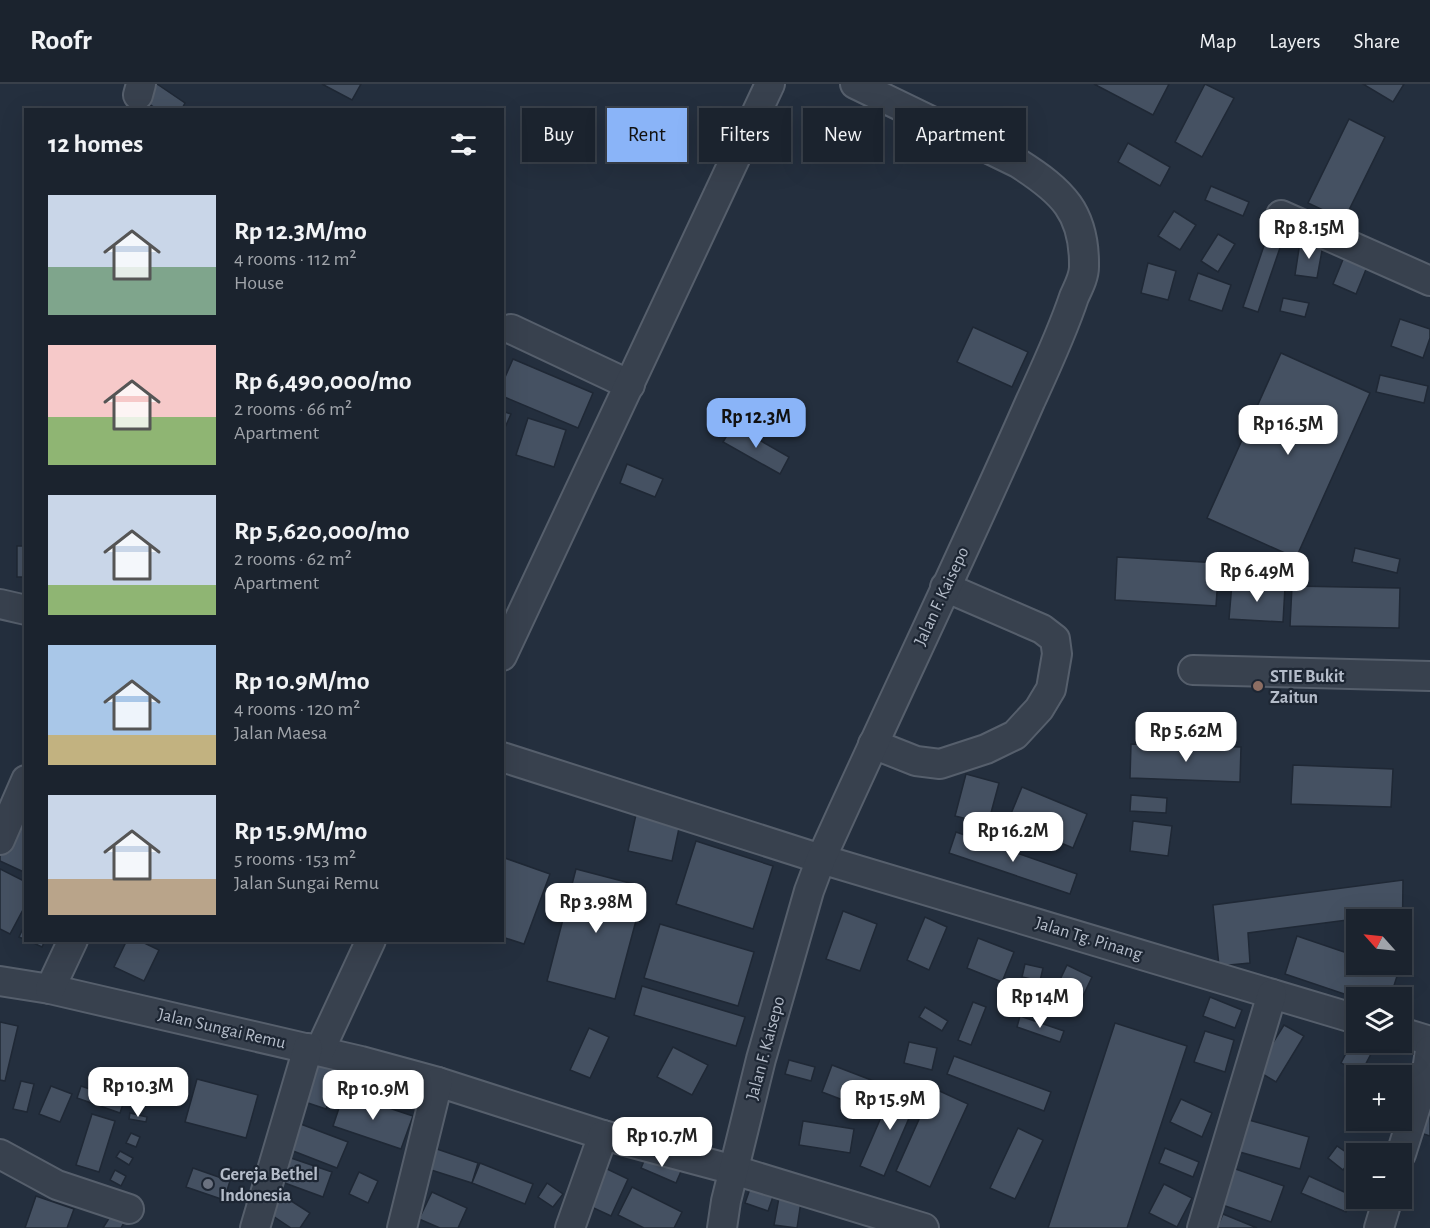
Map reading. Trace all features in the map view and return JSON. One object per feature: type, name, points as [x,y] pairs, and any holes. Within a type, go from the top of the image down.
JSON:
[{"type":"street","points":[[504,652],[770,84]]},
{"type":"street","name":"Jalan F. Kaisepo","points":[[722,1228],[761,1059],[809,891],[821,859],[1000,471],[1065,322],[1084,271],[1080,233],[1072,210],[1062,196],[1043,179],[1018,163],[855,84]]},
{"type":"street","points":[[1281,215],[1430,281]]},
{"type":"street","points":[[511,329],[630,385]]},
{"type":"street","points":[[873,744],[916,760],[940,764],[986,749],[1015,735],[1039,709],[1051,689],[1057,654],[1055,639],[1042,629],[945,587]]},
{"type":"street","points":[[0,604],[24,610]]},
{"type":"street","points":[[1193,670],[1430,676]]},
{"type":"street","name":"Jalan Tg. Pinang","points":[[504,758],[821,859],[1346,1016]]},
{"type":"street","points":[[0,840],[24,785]]},
{"type":"street","points":[[50,990],[72,942]]},
{"type":"street","points":[[255,1228],[314,1049],[370,942]]},
{"type":"street","name":"Jalan Sungai Remu","points":[[0,981],[314,1049],[438,1082],[603,1135],[734,1170],[924,1228]]},
{"type":"street","points":[[1202,1228],[1272,994]]},
{"type":"street","points":[[1412,1035],[1430,1041]]},
{"type":"street","points":[[1404,1143],[1427,1071],[1430,1050]]},
{"type":"street","points":[[402,1228],[438,1082]]},
{"type":"street","points":[[570,1228],[603,1135]]},
{"type":"street","points":[[0,1154],[57,1185],[129,1209]]},
{"type":"street","points":[[1379,1228],[1385,1209]]},
{"type":"building","points":[[157,84],[185,103],[182,108],[155,108],[145,101]]},
{"type":"building","points":[[322,84],[361,84],[352,100]]},
{"type":"building","points":[[1094,84],[1169,84],[1153,115]]},
{"type":"building","points":[[1205,84],[1234,98],[1202,157],[1175,142]]},
{"type":"building","points":[[1363,84],[1404,84],[1393,102]]},
{"type":"building","points":[[1349,119],[1385,137],[1344,220],[1308,203]]},
{"type":"building","points":[[1128,143],[1170,167],[1160,186],[1118,162]]},
{"type":"building","points":[[1211,186],[1249,202],[1243,216],[1205,200]]},
{"type":"building","points":[[1174,211],[1196,225],[1180,250],[1158,236]]},
{"type":"building","points":[[1218,234],[1235,244],[1218,272],[1201,261]]},
{"type":"building","points":[[1268,234],[1283,239],[1258,312],[1243,307]]},
{"type":"building","points":[[1300,242],[1323,245],[1317,278],[1295,275]]},
{"type":"building","points":[[1346,252],[1369,262],[1356,294],[1333,284]]},
{"type":"building","points":[[1148,263],[1176,271],[1168,300],[1141,293]]},
{"type":"building","points":[[1198,273],[1231,285],[1222,311],[1189,300]]},
{"type":"building","points":[[1283,298],[1309,303],[1305,317],[1280,311]]},
{"type":"building","points":[[1400,319],[1430,329],[1430,338],[1423,358],[1391,346]]},
{"type":"building","points":[[973,327],[1028,352],[1012,387],[957,362]]},
{"type":"building","points":[[1281,353],[1370,393],[1296,558],[1207,518]]},
{"type":"building","points":[[513,359],[593,393],[578,428],[504,397],[504,379]]},
{"type":"building","points":[[1380,375],[1428,386],[1424,403],[1376,392]]},
{"type":"building","points":[[504,412],[511,414],[504,430]]},
{"type":"building","points":[[528,418],[566,430],[554,467],[516,455]]},
{"type":"building","points":[[733,425],[789,457],[780,474],[723,442]]},
{"type":"building","points":[[627,464],[663,479],[655,497],[620,483]]},
{"type":"building","points":[[17,546],[24,546],[24,577],[17,577]]},
{"type":"building","points":[[1355,548],[1400,559],[1397,573],[1352,562]]},
{"type":"building","points":[[1117,557],[1219,563],[1216,606],[1115,600]]},
{"type":"building","points":[[1232,583],[1285,587],[1283,622],[1229,619]]},
{"type":"building","points":[[1292,586],[1400,588],[1399,628],[1290,626]]},
{"type":"building","points":[[1131,744],[1241,747],[1240,782],[1130,778]]},
{"type":"building","points":[[1293,765],[1393,769],[1391,807],[1291,804]]},
{"type":"building","points":[[966,774],[999,783],[988,824],[955,816]]},
{"type":"building","points":[[1022,787],[1087,814],[1073,848],[1008,821]]},
{"type":"building","points":[[1131,795],[1167,798],[1166,813],[1130,811]]},
{"type":"building","points":[[24,809],[24,872],[0,861],[0,851]]},
{"type":"building","points":[[637,810],[681,819],[672,861],[628,851]]},
{"type":"building","points":[[1133,821],[1172,826],[1168,856],[1130,851]]},
{"type":"building","points":[[956,832],[1077,874],[1070,894],[949,853]]},
{"type":"building","points":[[696,841],[773,866],[753,929],[676,904]]},
{"type":"building","points":[[504,858],[550,874],[524,944],[504,938]]},
{"type":"building","points":[[0,869],[24,881],[24,908],[10,934],[0,929]]},
{"type":"building","points":[[576,869],[645,887],[615,999],[547,981]]},
{"type":"building","points":[[1403,880],[1403,909],[1346,909],[1346,920],[1248,933],[1250,963],[1219,966],[1213,905]]},
{"type":"building","points":[[843,911],[877,924],[860,971],[826,959]]},
{"type":"building","points":[[925,917],[947,927],[929,970],[907,960]]},
{"type":"building","points":[[660,924],[754,952],[738,1006],[644,978]]},
{"type":"building","points":[[24,926],[24,939],[19,937]]},
{"type":"building","points":[[1297,936],[1346,953],[1346,975],[1397,975],[1394,987],[1346,987],[1346,995],[1285,974]]},
{"type":"building","points":[[978,938],[1014,952],[1002,982],[967,968]]},
{"type":"building","points":[[31,942],[44,942],[42,947]]},
{"type":"building","points":[[126,942],[142,942],[159,950],[144,981],[114,967]]},
{"type":"building","points":[[1025,964],[1043,968],[1040,981],[1022,977]]},
{"type":"building","points":[[1067,965],[1092,977],[1074,1015],[1049,1003]]},
{"type":"building","points":[[642,986],[745,1017],[736,1046],[634,1015]]},
{"type":"building","points":[[1210,997],[1242,1010],[1235,1028],[1203,1016]]},
{"type":"building","points":[[973,1002],[986,1007],[971,1045],[958,1040]]},
{"type":"building","points":[[925,1007],[948,1021],[942,1031],[919,1017]]},
{"type":"building","points":[[1020,1016],[1064,1031],[1060,1042],[1017,1027]]},
{"type":"building","points":[[0,1022],[18,1026],[5,1081],[0,1080]]},
{"type":"building","points":[[1115,1023],[1187,1046],[1127,1228],[1048,1228]]},
{"type":"building","points":[[1284,1025],[1304,1036],[1276,1082],[1256,1070]]},
{"type":"building","points":[[589,1028],[609,1037],[590,1078],[570,1070]]},
{"type":"building","points":[[1205,1031],[1234,1040],[1225,1072],[1194,1062]]},
{"type":"building","points":[[909,1042],[937,1048],[932,1070],[904,1063]]},
{"type":"building","points":[[673,1047],[708,1065],[692,1095],[657,1077]]},
{"type":"building","points":[[1346,1053],[1371,1053],[1365,1065],[1346,1066],[1341,1063]]},
{"type":"building","points":[[954,1056],[1051,1092],[1044,1111],[947,1074]]},
{"type":"building","points":[[314,1060],[341,1070],[326,1109],[299,1100]]},
{"type":"building","points":[[789,1060],[815,1067],[811,1081],[785,1074]]},
{"type":"building","points":[[832,1065],[879,1083],[869,1110],[822,1092]]},
{"type":"building","points":[[197,1079],[258,1095],[246,1138],[185,1122]]},
{"type":"building","points":[[21,1081],[34,1084],[27,1112],[13,1109]]},
{"type":"building","points":[[895,1085],[919,1095],[884,1176],[860,1166]]},
{"type":"building","points":[[51,1086],[72,1094],[60,1122],[39,1114]]},
{"type":"building","points":[[81,1086],[124,1101],[120,1113],[77,1098]]},
{"type":"building","points":[[933,1088],[968,1104],[930,1187],[896,1171]]},
{"type":"building","points":[[344,1093],[413,1116],[401,1149],[333,1126]]},
{"type":"building","points":[[1181,1099],[1212,1113],[1202,1137],[1170,1122]]},
{"type":"building","points":[[1430,1108],[1430,1136],[1415,1131]]},
{"type":"building","points":[[130,1113],[147,1117],[146,1122],[129,1119]]},
{"type":"building","points":[[92,1114],[115,1121],[99,1172],[76,1165]]},
{"type":"building","points":[[1238,1117],[1309,1137],[1300,1169],[1229,1149]]},
{"type":"building","points":[[803,1121],[854,1129],[850,1153],[799,1145]]},
{"type":"building","points":[[298,1123],[348,1142],[337,1168],[288,1149]]},
{"type":"building","points":[[1018,1128],[1043,1140],[1015,1199],[990,1188]]},
{"type":"building","points":[[131,1133],[140,1137],[136,1147],[126,1143]]},
{"type":"building","points":[[1337,1146],[1346,1152],[1346,1166],[1343,1170],[1328,1158]]},
{"type":"building","points":[[434,1148],[478,1163],[472,1183],[428,1169]]},
{"type":"building","points":[[1165,1148],[1199,1162],[1193,1177],[1159,1163]]},
{"type":"building","points":[[120,1151],[133,1158],[129,1165],[116,1157]]},
{"type":"building","points":[[647,1154],[682,1169],[676,1183],[641,1168]]},
{"type":"building","points":[[291,1158],[332,1172],[323,1197],[282,1182]]},
{"type":"building","points":[[480,1163],[533,1184],[525,1204],[472,1183]]},
{"type":"building","points":[[1227,1166],[1284,1186],[1271,1222],[1214,1202]]},
{"type":"building","points":[[603,1167],[628,1179],[611,1216],[585,1204]]},
{"type":"building","name":"Gereja Bethel Indonesia","points":[[193,1168],[230,1181],[224,1200],[186,1187]]},
{"type":"building","points":[[115,1170],[126,1176],[121,1186],[110,1180]]},
{"type":"building","points":[[359,1172],[378,1181],[368,1203],[349,1194]]},
{"type":"building","points":[[1309,1176],[1346,1193],[1347,1209],[1346,1212],[1301,1193]]},
{"type":"building","points":[[547,1183],[563,1194],[553,1207],[538,1197]]},
{"type":"building","points":[[752,1183],[775,1191],[768,1211],[745,1203]]},
{"type":"building","points":[[1164,1184],[1192,1198],[1177,1227],[1149,1213]]},
{"type":"building","points":[[632,1187],[682,1212],[674,1228],[644,1228],[618,1215]]},
{"type":"building","points":[[432,1192],[467,1208],[458,1228],[440,1228],[419,1219]]},
{"type":"building","points":[[780,1192],[802,1195],[797,1228],[774,1225]]},
{"type":"building","points":[[282,1195],[310,1213],[300,1228],[291,1228],[270,1214]]},
{"type":"building","points":[[36,1196],[74,1209],[67,1228],[25,1228]]},
{"type":"building","points":[[1223,1214],[1257,1228],[1217,1228]]},
{"type":"building","points":[[111,1215],[124,1223],[121,1228],[103,1228]]},
{"type":"place","name":"STIE Bukit Zaitun","points":[[1258,686]]},
{"type":"place","name":"Gereja Bethel Indonesia","points":[[208,1184]]}]
